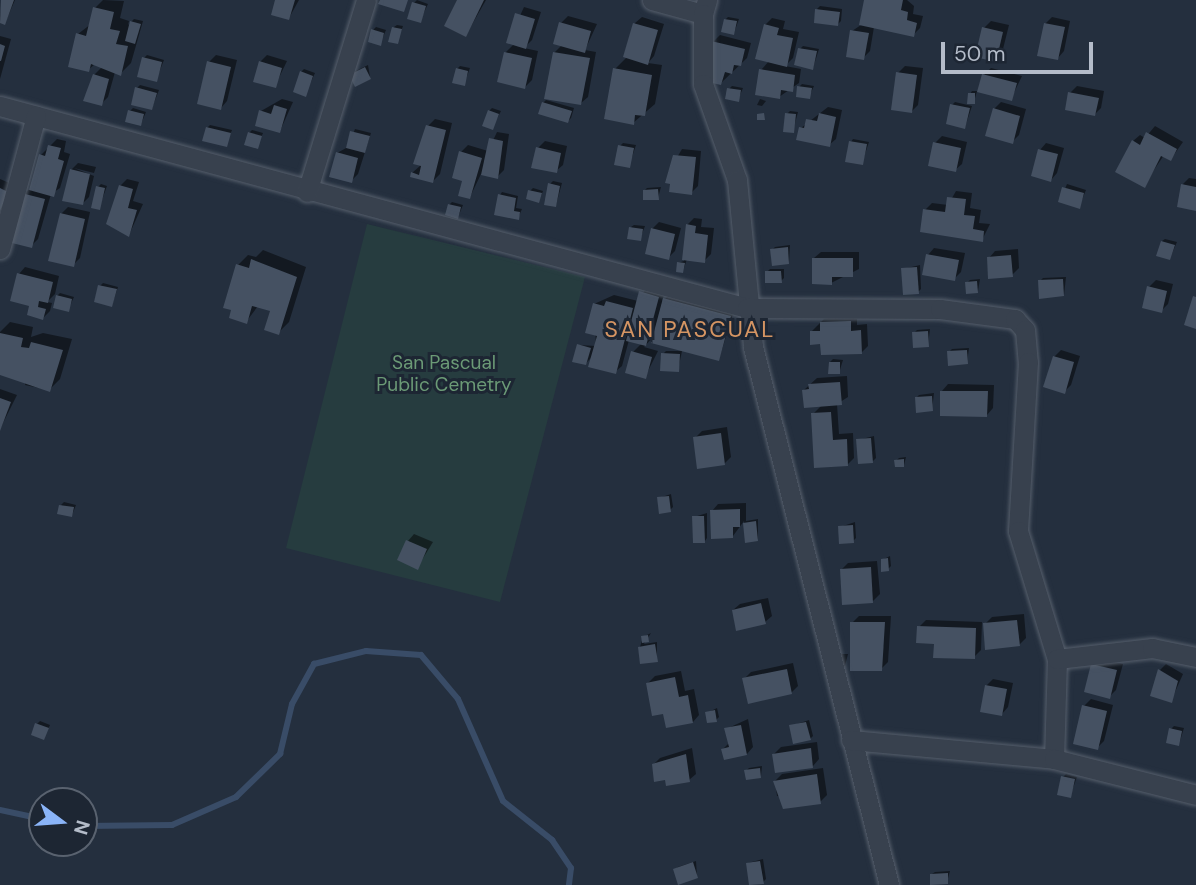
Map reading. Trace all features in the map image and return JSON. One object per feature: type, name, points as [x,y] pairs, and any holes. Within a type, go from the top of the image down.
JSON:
[{"type":"street","points":[[307,192],[366,0]]},
{"type":"street","points":[[652,0],[705,7],[703,84],[737,180],[747,308],[772,427],[889,885]]},
{"type":"street","points":[[0,106],[307,192],[747,308],[940,309],[992,314],[1021,324],[1028,362],[1018,531],[1057,659],[1055,759]]},
{"type":"street","points":[[0,249],[36,116]]},
{"type":"street","points":[[1057,659],[1152,648],[1196,657]]},
{"type":"street","points":[[851,740],[1055,759],[1196,795]]},
{"type":"green space","name":"San Pascual Public Cemetry","points":[[367,224],[585,277],[500,602],[286,548]]},
{"type":"building","points":[[1,0],[14,0],[5,25],[0,23]]},
{"type":"building","points":[[275,0],[295,0],[289,20],[271,15]]},
{"type":"building","points":[[380,0],[408,0],[404,12],[378,4]]},
{"type":"building","points":[[457,0],[484,0],[466,37],[444,26]]},
{"type":"building","points":[[864,0],[903,0],[901,10],[908,12],[907,20],[917,23],[914,37],[859,25]]},
{"type":"building","points":[[412,2],[426,6],[421,23],[407,19]]},
{"type":"building","points":[[93,7],[114,12],[110,29],[120,31],[116,44],[128,46],[121,76],[91,64],[89,72],[68,67],[76,33],[86,36]]},
{"type":"building","points":[[815,9],[840,12],[838,26],[814,23]]},
{"type":"building","points":[[515,13],[535,19],[526,49],[506,43]]},
{"type":"building","points":[[724,19],[737,21],[734,35],[721,32]]},
{"type":"building","points":[[130,21],[141,24],[135,44],[125,41]]},
{"type":"building","points":[[559,22],[591,31],[585,53],[553,44]]},
{"type":"building","points":[[633,23],[658,30],[648,65],[623,57]]},
{"type":"building","points":[[1044,23],[1065,27],[1058,60],[1037,56]]},
{"type":"building","points":[[764,24],[779,28],[777,35],[793,38],[787,67],[755,59]]},
{"type":"building","points":[[392,27],[402,29],[398,44],[388,42]]},
{"type":"building","points":[[982,27],[1003,32],[996,62],[975,57]]},
{"type":"building","points":[[371,29],[384,33],[381,46],[368,42]]},
{"type":"building","points":[[850,30],[869,33],[864,60],[846,57]]},
{"type":"building","points":[[711,41],[745,49],[741,66],[734,65],[732,74],[725,72],[721,85],[708,82]]},
{"type":"building","points":[[0,44],[5,46],[1,61],[0,61]]},
{"type":"building","points":[[798,48],[817,51],[813,70],[794,65]]},
{"type":"building","points":[[504,52],[532,58],[525,89],[497,82]]},
{"type":"building","points":[[553,52],[590,58],[581,105],[544,99]]},
{"type":"building","points":[[142,57],[162,62],[157,82],[137,77]]},
{"type":"building","points":[[207,61],[231,67],[221,110],[197,104]]},
{"type":"building","points":[[259,61],[282,68],[276,88],[253,82]]},
{"type":"building","points":[[365,67],[371,79],[355,87],[349,75]]},
{"type":"building","points":[[456,68],[468,71],[465,86],[452,83]]},
{"type":"building","points":[[613,68],[652,75],[645,116],[635,115],[634,125],[604,119]]},
{"type":"building","points":[[759,69],[795,75],[793,92],[781,90],[780,99],[755,95]]},
{"type":"building","points":[[300,71],[313,76],[306,97],[293,92]]},
{"type":"building","points":[[896,72],[917,75],[912,113],[891,110]]},
{"type":"building","points":[[93,74],[109,79],[102,106],[83,101]]},
{"type":"building","points":[[982,74],[1017,83],[1012,101],[977,92]]},
{"type":"building","points":[[797,86],[812,88],[810,99],[796,97]]},
{"type":"building","points":[[135,87],[157,93],[152,110],[131,105]]},
{"type":"building","points":[[727,88],[741,90],[739,102],[725,99]]},
{"type":"building","points":[[1068,92],[1099,98],[1095,116],[1065,110]]},
{"type":"building","points":[[968,93],[975,93],[975,104],[967,104]]},
{"type":"building","points":[[542,102],[572,111],[568,123],[538,114]]},
{"type":"building","points":[[950,104],[970,108],[965,129],[946,124]]},
{"type":"building","points":[[274,105],[287,109],[280,133],[255,126],[259,110],[271,114]]},
{"type":"building","points":[[993,108],[1020,116],[1013,144],[985,136]]},
{"type":"building","points":[[128,110],[144,114],[141,126],[125,122]]},
{"type":"building","points":[[488,110],[499,114],[493,130],[482,126]]},
{"type":"building","points":[[764,113],[765,120],[757,120],[757,114]]},
{"type":"building","points":[[785,113],[796,114],[794,133],[783,132]]},
{"type":"building","points":[[819,113],[836,117],[830,147],[796,140],[799,127],[804,128],[806,119],[817,121]]},
{"type":"building","points":[[426,125],[446,130],[433,183],[410,177],[411,172],[419,175],[421,166],[413,164]]},
{"type":"building","points":[[206,127],[231,133],[227,147],[202,141]]},
{"type":"building","points":[[350,131],[370,136],[365,153],[346,148]]},
{"type":"building","points":[[248,132],[262,136],[258,149],[244,145]]},
{"type":"building","points":[[1146,132],[1177,149],[1171,161],[1161,156],[1145,188],[1115,172],[1132,140],[1140,145]]},
{"type":"building","points":[[489,138],[503,141],[498,179],[481,175]]},
{"type":"building","points":[[849,141],[867,144],[863,165],[845,162]]},
{"type":"building","points":[[933,142],[961,148],[956,172],[928,166]]},
{"type":"building","points":[[48,145],[61,148],[58,159],[64,161],[54,197],[29,190],[39,154],[45,156]]},
{"type":"building","points":[[618,145],[634,148],[630,168],[614,165]]},
{"type":"building","points":[[536,147],[561,153],[557,173],[531,168]]},
{"type":"building","points":[[1038,149],[1058,154],[1051,182],[1031,176]]},
{"type":"building","points":[[459,151],[482,158],[470,199],[458,196],[462,181],[452,178]]},
{"type":"building","points":[[336,152],[358,158],[352,183],[329,177]]},
{"type":"building","points":[[673,155],[696,157],[692,195],[669,192],[670,184],[665,183]]},
{"type":"building","points":[[70,169],[90,174],[83,205],[62,201]]},
{"type":"building","points":[[548,183],[560,186],[556,207],[544,205]]},
{"type":"building","points":[[1181,184],[1196,187],[1196,211],[1177,207]]},
{"type":"building","points":[[119,185],[133,189],[128,208],[137,210],[129,237],[106,224]]},
{"type":"building","points":[[96,186],[105,188],[100,210],[91,208]]},
{"type":"building","points":[[1062,187],[1084,193],[1080,209],[1058,202]]},
{"type":"building","points":[[0,188],[8,192],[0,211]]},
{"type":"building","points":[[658,189],[659,200],[643,200],[643,190]]},
{"type":"building","points":[[528,190],[542,193],[539,203],[526,199]]},
{"type":"building","points":[[21,193],[45,199],[32,248],[8,242]]},
{"type":"building","points":[[498,194],[516,198],[514,211],[520,212],[519,220],[494,215]]},
{"type":"building","points":[[947,197],[966,199],[964,215],[975,216],[973,229],[984,231],[983,242],[920,232],[923,209],[945,212]]},
{"type":"building","points":[[448,204],[461,207],[458,219],[445,215]]},
{"type":"building","points":[[60,213],[85,219],[74,267],[48,261]]},
{"type":"building","points":[[686,224],[696,226],[695,233],[708,235],[705,263],[682,260]]},
{"type":"building","points":[[629,227],[643,229],[641,241],[627,239]]},
{"type":"building","points":[[651,228],[675,234],[669,260],[645,254]]},
{"type":"building","points":[[1161,241],[1175,245],[1170,260],[1156,256]]},
{"type":"building","points":[[788,247],[789,264],[772,266],[770,249]]},
{"type":"building","points":[[926,254],[959,260],[955,281],[922,275]]},
{"type":"building","points":[[1011,255],[1013,277],[988,279],[987,257]]},
{"type":"building","points":[[812,258],[853,258],[853,277],[832,277],[832,285],[812,284]]},
{"type":"building","points":[[251,259],[297,277],[279,335],[264,330],[270,311],[252,306],[247,324],[229,318],[231,310],[223,308],[236,264],[249,268]]},
{"type":"building","points":[[677,262],[685,263],[683,273],[676,272]]},
{"type":"building","points":[[917,267],[919,294],[903,295],[901,268]]},
{"type":"building","points":[[765,271],[781,271],[782,283],[765,283]]},
{"type":"building","points":[[17,273],[53,282],[48,303],[39,301],[38,307],[46,309],[43,320],[27,315],[29,306],[10,301]]},
{"type":"building","points":[[1063,279],[1064,296],[1039,299],[1038,280]]},
{"type":"building","points":[[977,281],[978,293],[966,294],[965,282]]},
{"type":"building","points":[[98,285],[117,289],[112,307],[94,302]]},
{"type":"building","points":[[1147,286],[1167,291],[1162,313],[1142,308]]},
{"type":"building","points":[[639,291],[659,297],[646,346],[626,341]]},
{"type":"building","points":[[56,295],[72,299],[69,312],[53,308]]},
{"type":"building","points":[[1193,296],[1196,297],[1196,329],[1184,325]]},
{"type":"building","points":[[663,298],[731,316],[719,361],[651,343]]},
{"type":"building","points":[[606,301],[633,308],[616,374],[588,367],[597,336],[585,333],[593,303],[604,306]]},
{"type":"building","points":[[851,321],[851,331],[861,330],[862,354],[821,355],[820,344],[810,345],[810,331],[820,331],[820,322]]},
{"type":"building","points":[[928,331],[929,347],[913,348],[912,332]]},
{"type":"building","points":[[0,333],[23,338],[21,347],[29,348],[31,342],[63,350],[50,392],[0,375]]},
{"type":"building","points":[[577,344],[591,348],[586,365],[572,362]]},
{"type":"building","points":[[967,350],[968,364],[948,366],[947,351]]},
{"type":"building","points":[[631,351],[652,357],[646,379],[625,373]]},
{"type":"building","points":[[661,353],[680,354],[679,372],[660,371]]},
{"type":"building","points":[[1053,356],[1074,362],[1065,394],[1043,387]]},
{"type":"building","points":[[829,362],[840,362],[840,374],[828,374]]},
{"type":"building","points":[[840,382],[842,405],[804,408],[802,390],[809,389],[808,384]]},
{"type":"building","points":[[940,391],[988,391],[987,417],[940,416]]},
{"type":"building","points":[[932,396],[933,411],[916,413],[915,397]]},
{"type":"building","points":[[0,398],[11,402],[0,431]]},
{"type":"building","points":[[831,412],[833,440],[847,439],[848,466],[814,468],[811,413]]},
{"type":"building","points":[[721,433],[725,465],[697,469],[693,437]]},
{"type":"building","points":[[871,438],[873,463],[858,464],[856,439]]},
{"type":"building","points":[[904,459],[904,467],[895,467],[894,460]]},
{"type":"building","points":[[669,496],[671,512],[659,514],[657,497]]},
{"type":"building","points":[[59,505],[74,507],[72,517],[57,514]]},
{"type":"building","points":[[740,509],[740,527],[733,527],[733,538],[711,539],[710,510]]},
{"type":"building","points":[[692,516],[704,516],[705,543],[693,543]]},
{"type":"building","points":[[756,521],[758,541],[745,543],[743,523]]},
{"type":"building","points":[[853,525],[854,543],[839,544],[838,526]]},
{"type":"building","points":[[406,540],[427,549],[418,570],[397,560]]},
{"type":"building","points":[[888,558],[889,571],[881,572],[881,559]]},
{"type":"building","points":[[871,567],[873,603],[842,605],[840,569]]},
{"type":"building","points":[[761,603],[766,624],[736,631],[732,610]]},
{"type":"building","points":[[1017,620],[1020,646],[985,650],[983,623]]},
{"type":"building","points":[[850,622],[885,622],[882,671],[850,671]]},
{"type":"building","points":[[917,626],[976,628],[975,659],[933,658],[934,644],[916,643]]},
{"type":"building","points":[[648,635],[649,642],[642,643],[641,636]]},
{"type":"building","points":[[655,644],[658,662],[640,664],[638,647]]},
{"type":"building","points":[[1091,664],[1117,670],[1110,699],[1084,692]]},
{"type":"building","points":[[787,669],[792,694],[748,704],[742,678]]},
{"type":"building","points":[[1158,669],[1178,681],[1172,703],[1150,696]]},
{"type":"building","points":[[675,677],[679,697],[688,695],[693,723],[666,728],[663,714],[652,716],[646,683]]},
{"type":"building","points":[[985,685],[1007,689],[1002,716],[980,712]]},
{"type":"building","points":[[1082,705],[1107,711],[1098,750],[1073,744]]},
{"type":"building","points":[[715,710],[717,722],[707,723],[705,712]]},
{"type":"building","points":[[806,722],[811,740],[793,744],[789,725]]},
{"type":"building","points":[[35,723],[49,728],[44,740],[31,735]]},
{"type":"building","points":[[741,725],[747,755],[724,760],[721,749],[729,747],[724,728]]},
{"type":"building","points":[[1169,728],[1182,731],[1179,746],[1166,743]]},
{"type":"building","points":[[811,748],[813,768],[775,773],[772,754]]},
{"type":"building","points":[[686,754],[690,782],[666,786],[665,780],[654,782],[652,764]]},
{"type":"building","points":[[760,768],[761,778],[746,780],[744,770]]},
{"type":"building","points":[[817,774],[821,804],[783,809],[773,781]]},
{"type":"building","points":[[1061,776],[1075,779],[1071,798],[1057,795]]},
{"type":"building","points":[[760,861],[764,884],[749,885],[746,863]]},
{"type":"building","points":[[693,862],[698,878],[678,885],[673,869]]},
{"type":"building","points":[[948,873],[948,884],[930,885],[930,874]]},
{"type":"waterway","points":[[98,826],[172,825],[236,797],[280,754],[292,704],[314,664],[366,651],[421,655],[458,699],[503,801],[552,840],[571,868],[569,885]]},
{"type":"waterway","points":[[0,810],[28,816]]},
{"type":"district","name":"SAN PASCUAL","points":[[690,329]]}]
